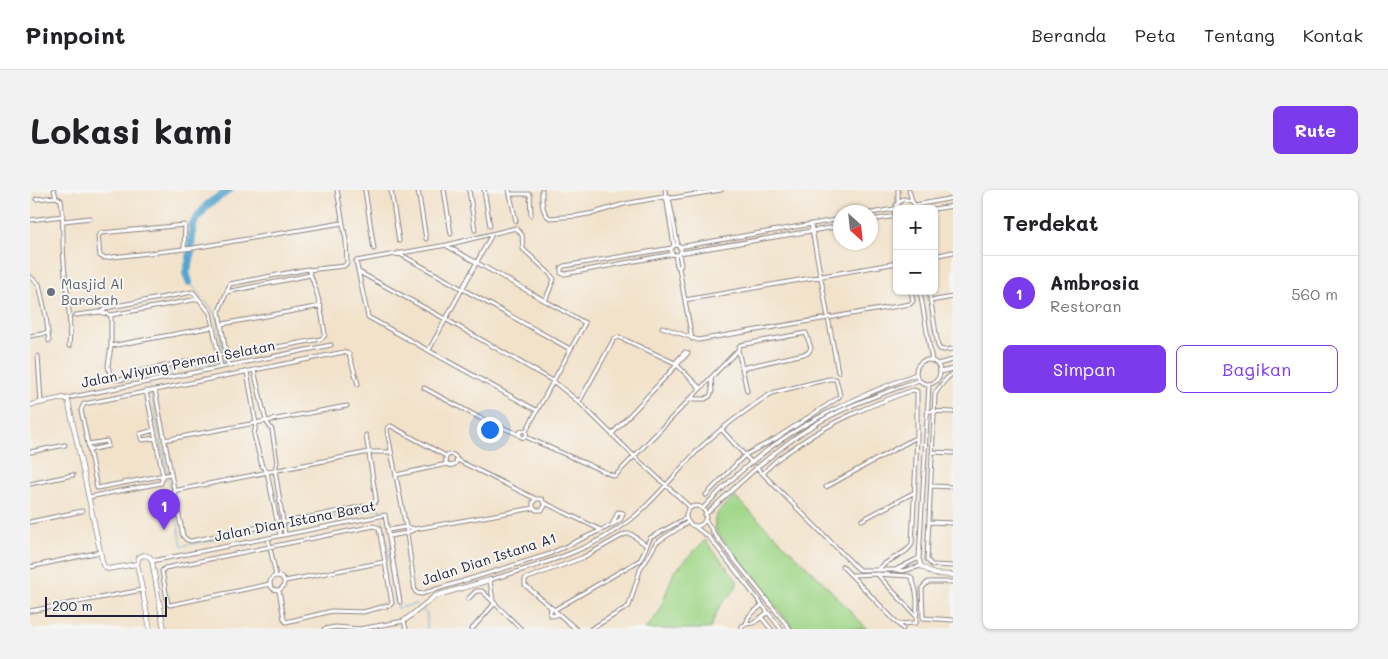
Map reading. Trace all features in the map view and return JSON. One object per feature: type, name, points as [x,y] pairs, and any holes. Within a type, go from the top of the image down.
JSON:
[{"type":"street","points":[[54,190],[56,197]]},
{"type":"street","points":[[228,365],[219,311],[231,283],[307,269],[346,265],[348,257],[336,190]]},
{"type":"street","points":[[365,190],[374,249]]},
{"type":"street","points":[[391,190],[399,240]]},
{"type":"street","points":[[418,190],[426,239]]},
{"type":"street","points":[[444,190],[451,234]]},
{"type":"street","points":[[469,190],[475,230]]},
{"type":"street","points":[[484,190],[490,226]]},
{"type":"street","points":[[542,190],[544,212],[550,218],[594,213],[624,204],[667,196],[721,190]]},
{"type":"street","points":[[896,205],[898,190]]},
{"type":"street","points":[[909,190],[915,205]]},
{"type":"street","points":[[516,221],[510,192],[530,194],[531,215]]},
{"type":"street","points":[[667,196],[677,254],[681,265],[679,268],[692,339]]},
{"type":"street","points":[[36,199],[56,197],[61,200],[64,218],[64,261],[70,315],[69,346]]},
{"type":"street","points":[[924,205],[953,198]]},
{"type":"street","points":[[898,202],[903,199],[912,201]]},
{"type":"street","points":[[938,208],[953,206]]},
{"type":"street","points":[[878,212],[893,209]]},
{"type":"street","points":[[878,219],[893,216]]},
{"type":"street","points":[[30,220],[90,218]]},
{"type":"street","points":[[833,220],[561,268],[562,273],[565,274],[833,227]]},
{"type":"street","points":[[186,249],[186,225],[101,233],[98,236],[100,256],[104,258],[186,249],[193,248],[342,223]]},
{"type":"street","points":[[811,224],[838,372]]},
{"type":"street","points":[[536,410],[367,316],[357,260],[447,245],[514,228],[522,233],[523,249],[550,273],[554,279],[545,301]]},
{"type":"street","points":[[429,350],[447,320],[491,235]]},
{"type":"street","points":[[447,245],[584,322],[536,410],[526,431],[526,437]]},
{"type":"street","points":[[676,247],[681,250],[677,254]]},
{"type":"street","points":[[938,255],[953,252]]},
{"type":"street","points":[[397,253],[570,349]]},
{"type":"street","points":[[685,300],[893,264]]},
{"type":"street","points":[[110,315],[111,346],[108,366],[111,378],[117,380],[131,377],[141,371],[227,354],[239,354],[323,339],[325,335],[321,306],[317,291],[307,269]]},
{"type":"street","points":[[358,272],[447,320],[553,381],[579,402],[691,508]]},
{"type":"street","points":[[226,292],[310,275]]},
{"type":"street","points":[[30,277],[39,284],[49,341]]},
{"type":"street","points":[[100,312],[106,308],[192,292],[210,313],[221,366]]},
{"type":"street","points":[[662,326],[698,340],[910,304],[913,302],[912,295]]},
{"type":"street","points":[[921,295],[932,361]]},
{"type":"street","points":[[929,295],[938,346],[944,350],[953,348]]},
{"type":"street","points":[[930,301],[953,297]]},
{"type":"street","points":[[76,315],[100,312],[110,315],[198,299]]},
{"type":"street","points":[[222,324],[321,306]]},
{"type":"street","points":[[111,346],[213,327]]},
{"type":"street","points":[[30,336],[48,333]]},
{"type":"street","points":[[424,388],[480,418],[520,435],[522,438],[526,437],[614,476],[619,474],[738,350],[738,346],[802,333],[808,335],[811,348],[808,353],[742,368]]},
{"type":"street","points":[[579,402],[616,337],[621,337],[676,364],[700,388]]},
{"type":"street","name":"Jalan Wiyung Permai Selatan","points":[[30,405],[331,345]]},
{"type":"street","points":[[738,350],[747,390]]},
{"type":"street","points":[[169,474],[98,489],[96,487],[81,408],[83,405],[347,352],[358,384]]},
{"type":"street","points":[[38,356],[41,403]]},
{"type":"street","points":[[926,360],[932,361],[937,364],[940,372],[937,380],[929,384],[924,383],[919,380],[916,374],[917,368],[920,363],[926,360]]},
{"type":"street","points":[[937,364],[953,360]]},
{"type":"street","points":[[250,361],[256,424],[254,435],[262,466],[267,472],[280,534]]},
{"type":"street","points":[[612,434],[676,364]]},
{"type":"street","points":[[940,372],[953,369]]},
{"type":"street","points":[[251,370],[266,421],[272,430],[277,462],[275,470],[285,533]]},
{"type":"street","points":[[702,509],[752,462],[778,442],[810,422],[858,397],[916,374]]},
{"type":"street","points":[[953,374],[949,375],[935,394],[927,560],[932,565],[953,566]]},
{"type":"street","points":[[689,399],[705,399],[710,396],[712,391],[711,377]]},
{"type":"street","points":[[324,629],[336,627],[360,629],[404,621],[439,594],[551,562],[605,537],[631,520],[701,447],[771,394],[834,378],[837,381],[840,395],[834,402],[745,455],[706,495]]},
{"type":"street","points":[[694,526],[702,523],[705,517],[756,467],[811,427],[863,401],[919,380]]},
{"type":"street","points":[[929,384],[919,558],[921,566],[934,574],[953,575]]},
{"type":"street","points":[[763,474],[772,463],[813,434],[871,405],[913,390],[918,392],[912,544],[909,550],[885,562],[879,569]]},
{"type":"street","points":[[89,497],[161,483],[163,475],[154,430],[150,391]]},
{"type":"street","points":[[150,391],[164,440],[169,474],[183,536],[191,541],[374,504],[376,499],[366,435]]},
{"type":"street","points":[[67,398],[103,565],[108,570],[137,564]]},
{"type":"street","points":[[164,440],[347,406]]},
{"type":"street","points":[[928,411],[953,412]]},
{"type":"street","name":"Jalan Dian Istana A1","points":[[446,456],[391,426],[388,427],[387,430],[407,533],[415,591],[417,593],[421,594],[548,555],[612,525]]},
{"type":"street","points":[[154,430],[140,434],[141,440],[156,438]]},
{"type":"street","points":[[721,430],[752,462]]},
{"type":"street","points":[[520,435],[521,431],[526,431]]},
{"type":"street","points":[[826,487],[917,438]]},
{"type":"street","points":[[101,441],[102,448]]},
{"type":"street","points":[[88,444],[107,441],[108,446],[89,450]]},
{"type":"street","points":[[30,452],[65,445]]},
{"type":"street","points":[[173,491],[369,452],[391,452]]},
{"type":"street","points":[[932,452],[953,453]]},
{"type":"street","points":[[447,464],[445,461],[446,456],[453,454],[457,460],[536,499],[542,499],[545,503],[601,530]]},
{"type":"street","points":[[396,475],[447,464],[453,465],[457,460]]},
{"type":"street","points":[[756,467],[860,570],[904,571],[921,566]]},
{"type":"street","points":[[30,484],[73,475]]},
{"type":"street","points":[[931,486],[953,487]]},
{"type":"street","points":[[862,520],[915,492]]},
{"type":"street","points":[[534,508],[533,502],[536,499]]},
{"type":"street","points":[[389,536],[407,533],[415,529],[534,508],[542,510],[545,503]]},
{"type":"street","points":[[702,509],[697,507],[691,508],[687,512],[686,518],[688,522],[710,538],[781,629]]},
{"type":"street","points":[[702,509],[715,535],[790,629]]},
{"type":"street","points":[[30,522],[82,511]]},
{"type":"street","name":"Jalan Dian Istana Barat","points":[[152,560],[385,515],[400,602]]},
{"type":"street","points":[[641,567],[640,560],[646,544],[652,537],[686,518]]},
{"type":"street","points":[[591,629],[630,605],[641,567],[657,540],[688,522]]},
{"type":"street","points":[[929,522],[953,523]]},
{"type":"street","points":[[270,584],[170,605],[168,604],[162,571],[165,568],[270,546],[374,526],[378,528],[392,603],[390,605],[363,612],[332,611],[286,622],[279,590]]},
{"type":"street","points":[[388,530],[406,527],[415,529]]},
{"type":"street","points":[[576,629],[525,585],[524,580],[526,577],[574,561],[604,547],[625,534],[631,534],[646,544]]},
{"type":"street","points":[[268,538],[276,576]]},
{"type":"street","points":[[30,567],[100,552]]},
{"type":"street","points":[[150,629],[137,564],[137,559],[144,555],[152,560],[164,629]]},
{"type":"street","points":[[897,570],[919,558]]},
{"type":"street","points":[[558,614],[550,615],[553,609],[640,560],[646,561]]},
{"type":"street","points":[[285,581],[384,562]]},
{"type":"street","points":[[842,566],[903,629]]},
{"type":"street","points":[[899,624],[916,623],[917,592],[911,577],[912,569]]},
{"type":"street","points":[[852,575],[877,574],[911,577]]},
{"type":"street","points":[[877,574],[916,616]]},
{"type":"street","points":[[276,576],[281,576],[285,581],[284,587],[279,590],[274,589],[270,584],[271,579],[276,576]]},
{"type":"street","points":[[472,629],[494,602],[490,580]]},
{"type":"street","points":[[953,582],[928,582],[922,588],[923,618],[953,620]]},
{"type":"street","points":[[30,612],[142,590]]},
{"type":"street","points":[[468,599],[480,590],[521,629]]},
{"type":"street","points":[[746,624],[749,616],[762,605]]},
{"type":"street","points":[[742,629],[742,626],[754,622],[768,612]]},
{"type":"street","points":[[762,617],[771,629]]},
{"type":"street","points":[[404,621],[406,629]]},
{"type":"green space","points":[[735,497],[823,582],[867,629],[794,629],[716,531],[715,519],[719,511]]},
{"type":"green space","points":[[705,540],[737,580],[736,588],[720,606],[710,629],[645,629],[658,614],[674,572]]},
{"type":"waterway","points":[[189,282],[186,273],[190,260],[193,224],[207,205],[229,190]]},
{"type":"waterway","points":[[189,282],[216,314],[225,360],[222,361]]},
{"type":"waterway","points":[[218,362],[148,375],[182,546],[380,508],[381,514]]},
{"type":"waterway","points":[[382,518],[398,608],[416,604],[419,607]]},
{"type":"waterway","points":[[422,610],[427,614],[427,629]]},
{"type":"place","name":"Masjid Al Barokah","points":[[51,292]]},
{"type":"place","name":"Ambrosia","points":[[164,530]]}]
